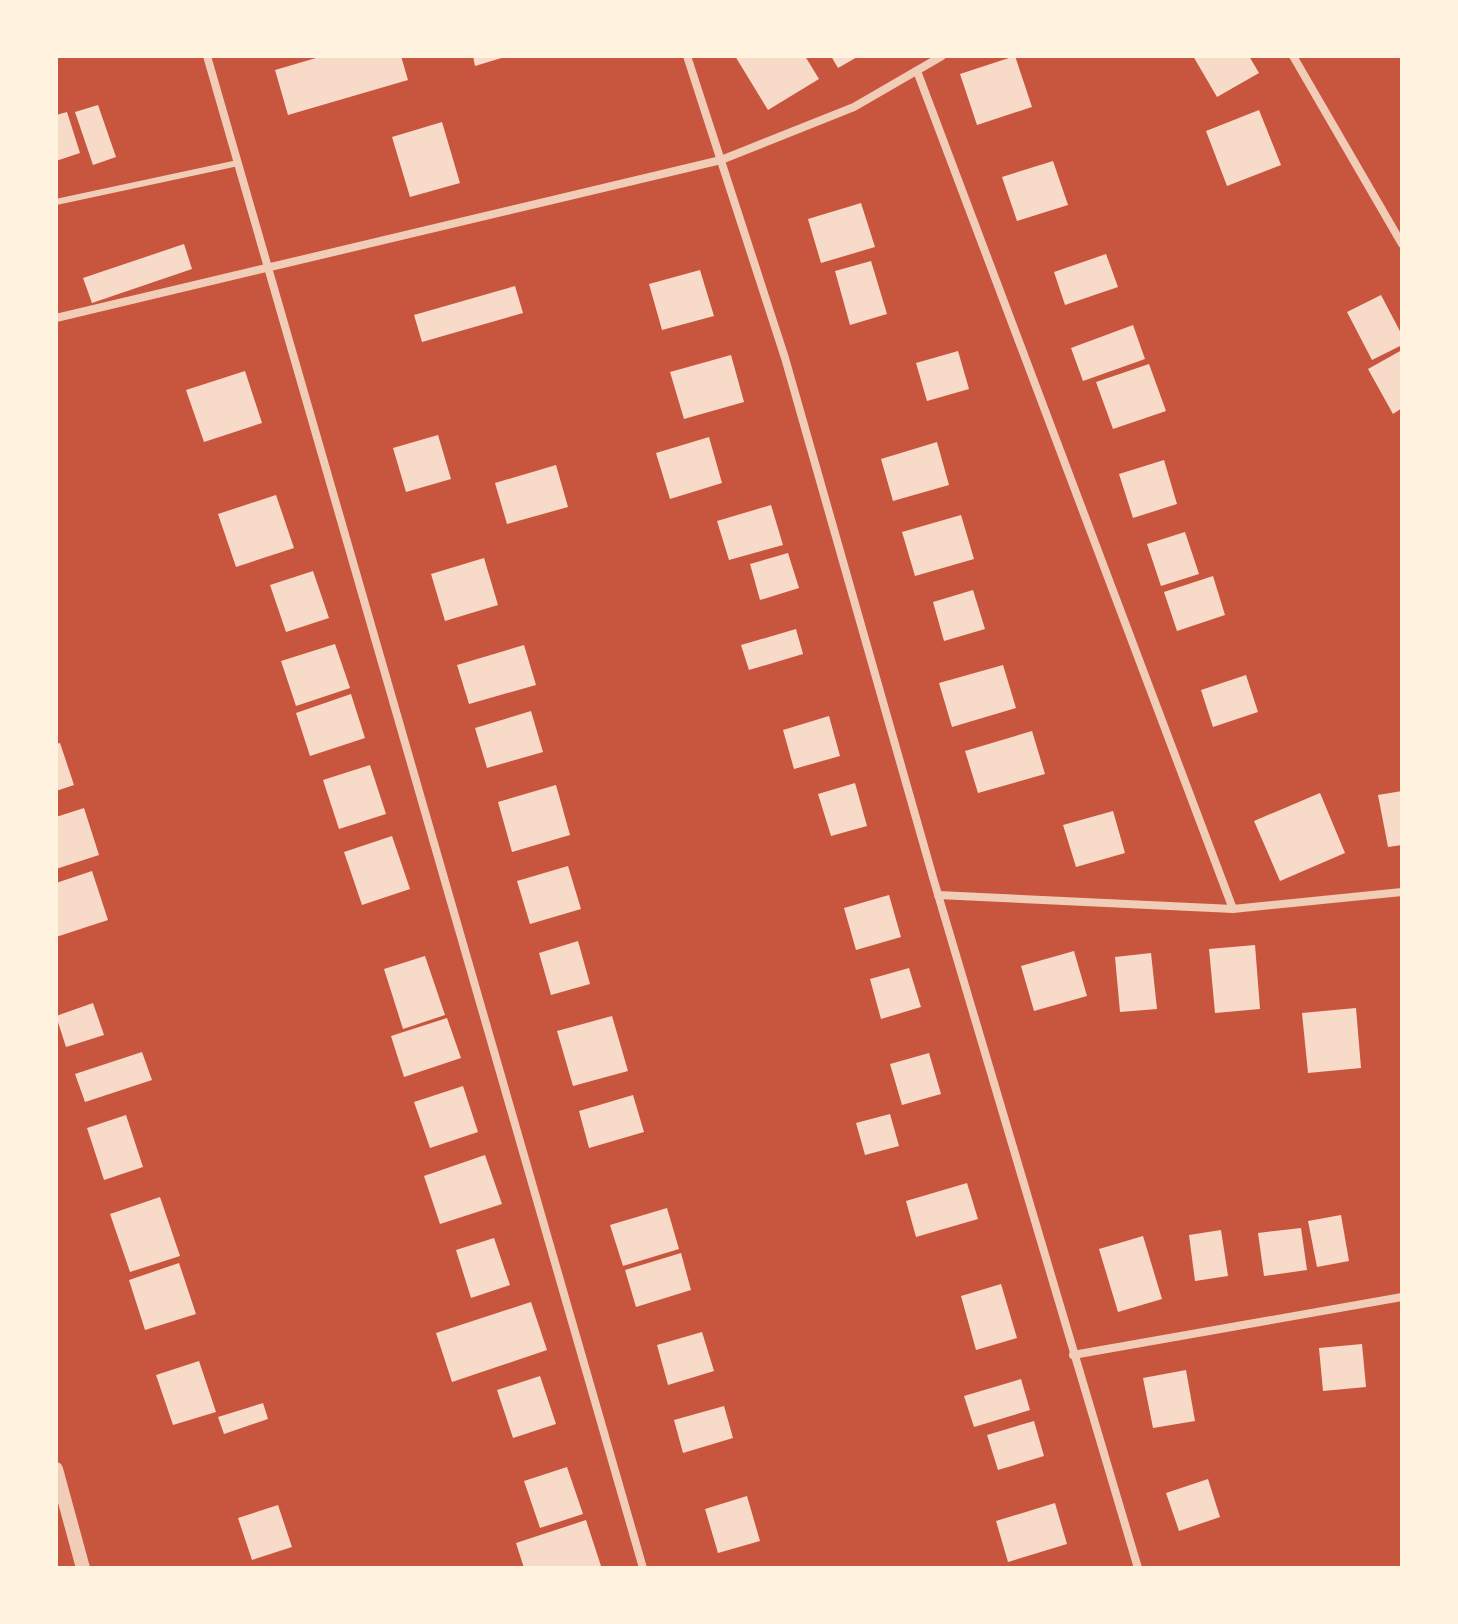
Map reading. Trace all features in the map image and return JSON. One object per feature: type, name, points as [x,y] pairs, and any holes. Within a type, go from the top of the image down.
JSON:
[{"type":"street","points":[[207,56],[643,1568]]},
{"type":"street","points":[[687,56],[785,358],[938,895],[1138,1568]]},
{"type":"street","points":[[56,318],[721,160],[854,107],[942,56]]},
{"type":"street","points":[[1293,56],[1398,229],[1402,244]]},
{"type":"street","points":[[917,71],[1233,909]]},
{"type":"street","points":[[938,895],[1233,909],[1402,892]]},
{"type":"street","points":[[1073,1355],[1402,1297]]},
{"type":"street","points":[[56,1469],[83,1568]]},
{"type":"lane","points":[[56,202],[238,163]]},
{"type":"building","points":[[323,56],[401,56],[408,80],[288,115],[275,70]]},
{"type":"building","points":[[473,56],[505,56],[505,57],[475,66]]},
{"type":"building","points":[[735,56],[805,56],[819,79],[768,110]]},
{"type":"building","points":[[831,56],[859,56],[838,68]]},
{"type":"building","points":[[1015,56],[1032,107],[977,125],[960,74]]},
{"type":"building","points":[[1193,56],[1249,56],[1259,73],[1217,97]]},
{"type":"building","points":[[98,105],[116,157],[93,165],[75,112]]},
{"type":"building","points":[[1259,110],[1281,165],[1227,186],[1206,131]]},
{"type":"building","points":[[67,112],[80,153],[56,161],[56,115]]},
{"type":"building","points":[[442,122],[460,183],[410,197],[392,137]]},
{"type":"building","points":[[1053,161],[1068,205],[1017,221],[1002,177]]},
{"type":"building","points":[[861,203],[875,247],[821,263],[808,219]]},
{"type":"building","points":[[184,244],[192,269],[92,303],[83,278]]},
{"type":"building","points":[[1106,254],[1118,287],[1065,305],[1054,272]]},
{"type":"building","points":[[871,261],[887,314],[850,325],[835,271]]},
{"type":"building","points":[[700,270],[714,316],[662,330],[649,284]]},
{"type":"building","points":[[515,286],[523,313],[422,342],[414,315]]},
{"type":"building","points":[[1381,295],[1402,335],[1402,345],[1372,360],[1347,312]]},
{"type":"building","points":[[1133,325],[1145,359],[1083,381],[1071,348]]},
{"type":"building","points":[[1402,350],[1402,408],[1393,414],[1368,369]]},
{"type":"building","points":[[958,351],[969,389],[927,401],[916,363]]},
{"type":"building","points":[[731,355],[744,402],[684,419],[670,372]]},
{"type":"building","points":[[1149,364],[1166,411],[1113,429],[1096,382]]},
{"type":"building","points":[[245,371],[262,423],[204,442],[186,390]]},
{"type":"building","points":[[438,435],[451,479],[406,492],[393,448]]},
{"type":"building","points":[[709,437],[722,483],[670,499],[656,453]]},
{"type":"building","points":[[937,442],[949,485],[893,501],[881,459]]},
{"type":"building","points":[[1164,460],[1177,504],[1133,518],[1119,474]]},
{"type":"building","points":[[556,465],[568,507],[507,524],[495,483]]},
{"type":"building","points":[[276,495],[294,548],[236,567],[218,514]]},
{"type":"building","points":[[771,505],[783,545],[729,560],[717,521]]},
{"type":"building","points":[[961,515],[974,559],[915,576],[902,532]]},
{"type":"building","points":[[1185,532],[1199,574],[1161,586],[1147,544]]},
{"type":"building","points":[[788,553],[799,588],[760,600],[750,564]]},
{"type":"building","points":[[484,558],[498,605],[445,621],[431,574]]},
{"type":"building","points":[[313,571],[329,618],[286,632],[270,585]]},
{"type":"building","points":[[1213,576],[1225,615],[1177,631],[1164,592]]},
{"type":"building","points":[[973,590],[985,629],[944,641],[933,602]]},
{"type":"building","points":[[796,629],[803,654],[749,670],[741,645]]},
{"type":"building","points":[[335,644],[350,688],[296,706],[281,661]]},
{"type":"building","points":[[524,645],[536,685],[469,704],[457,665]]},
{"type":"building","points":[[1003,665],[1016,708],[952,727],[939,683]]},
{"type":"building","points":[[1246,675],[1258,712],[1213,727],[1201,690]]},
{"type":"building","points":[[351,694],[365,738],[310,756],[296,713]]},
{"type":"building","points":[[531,711],[543,752],[487,768],[475,728]]},
{"type":"building","points":[[829,716],[840,756],[794,769],[783,730]]},
{"type":"building","points":[[1032,731],[1045,774],[978,793],[965,751]]},
{"type":"building","points":[[60,743],[74,785],[56,791],[56,744]]},
{"type":"building","points":[[370,765],[386,814],[339,829],[323,780]]},
{"type":"building","points":[[855,783],[867,826],[831,836],[818,794]]},
{"type":"building","points":[[556,785],[570,835],[512,852],[498,802]]},
{"type":"building","points":[[1402,791],[1402,845],[1388,847],[1378,795]]},
{"type":"building","points":[[1320,793],[1345,853],[1280,881],[1254,821]]},
{"type":"building","points":[[84,808],[99,855],[56,869],[56,817]]},
{"type":"building","points":[[1113,811],[1125,853],[1076,867],[1063,825]]},
{"type":"building","points":[[392,836],[410,889],[362,905],[344,852]]},
{"type":"building","points":[[568,866],[581,909],[530,924],[517,881]]},
{"type":"building","points":[[92,871],[108,920],[56,937],[56,883]]},
{"type":"building","points":[[889,895],[901,937],[856,950],[844,908]]},
{"type":"building","points":[[578,941],[590,984],[551,995],[539,953]]},
{"type":"building","points":[[1255,945],[1260,1009],[1215,1013],[1209,949]]},
{"type":"building","points":[[1074,951],[1087,996],[1034,1011],[1021,966]]},
{"type":"building","points":[[1151,953],[1157,1009],[1120,1012],[1115,957]]},
{"type":"building","points":[[425,956],[445,1015],[403,1029],[384,969]]},
{"type":"building","points":[[909,968],[921,1007],[881,1019],[870,979]]},
{"type":"building","points":[[93,1003],[104,1035],[66,1047],[56,1016]]},
{"type":"building","points":[[1356,1008],[1361,1068],[1308,1073],[1302,1013]]},
{"type":"building","points":[[612,1016],[628,1071],[573,1086],[557,1031]]},
{"type":"building","points":[[447,1018],[461,1058],[404,1077],[391,1036]]},
{"type":"building","points":[[142,1052],[152,1080],[85,1102],[75,1074]]},
{"type":"building","points":[[929,1053],[941,1094],[902,1105],[890,1064]]},
{"type":"building","points":[[463,1086],[478,1132],[430,1148],[414,1102]]},
{"type":"building","points":[[633,1095],[644,1132],[589,1148],[579,1111]]},
{"type":"building","points":[[890,1114],[899,1146],[865,1155],[856,1123]]},
{"type":"building","points":[[126,1115],[143,1167],[104,1180],[87,1128]]},
{"type":"building","points":[[485,1155],[502,1204],[440,1224],[424,1176]]},
{"type":"building","points":[[967,1183],[978,1219],[916,1237],[906,1201]]},
{"type":"building","points":[[160,1197],[180,1256],[130,1272],[110,1214]]},
{"type":"building","points":[[667,1208],[679,1249],[623,1266],[610,1225]]},
{"type":"building","points":[[1341,1215],[1349,1261],[1317,1267],[1308,1221]]},
{"type":"building","points":[[1301,1228],[1307,1270],[1264,1276],[1258,1233]]},
{"type":"building","points":[[1221,1230],[1228,1276],[1195,1281],[1189,1235]]},
{"type":"building","points":[[1143,1236],[1162,1299],[1118,1312],[1099,1249]]},
{"type":"building","points":[[494,1238],[510,1285],[471,1298],[456,1250]]},
{"type":"building","points":[[681,1253],[691,1290],[636,1307],[625,1270]]},
{"type":"building","points":[[179,1263],[196,1314],[145,1330],[129,1280]]},
{"type":"building","points":[[1001,1284],[1017,1338],[976,1350],[961,1296]]},
{"type":"building","points":[[531,1302],[547,1350],[452,1382],[436,1333]]},
{"type":"building","points":[[702,1332],[714,1371],[668,1385],[657,1345]]},
{"type":"building","points":[[1362,1344],[1366,1387],[1323,1391],[1319,1348]]},
{"type":"building","points":[[199,1361],[216,1412],[173,1425],[156,1375]]},
{"type":"building","points":[[1186,1370],[1195,1421],[1153,1428],[1143,1378]]},
{"type":"building","points":[[540,1376],[556,1424],[513,1438],[497,1390]]},
{"type":"building","points":[[1021,1379],[1030,1410],[974,1427],[964,1396]]},
{"type":"building","points":[[263,1403],[268,1419],[224,1434],[218,1417]]},
{"type":"building","points":[[724,1406],[733,1438],[683,1453],[674,1420]]},
{"type":"building","points":[[1034,1421],[1044,1456],[998,1470],[987,1435]]},
{"type":"building","points":[[567,1467],[583,1514],[540,1528],[524,1481]]},
{"type":"building","points":[[1208,1479],[1220,1517],[1179,1531],[1166,1493]]},
{"type":"building","points":[[747,1496],[760,1541],[718,1553],[705,1509]]},
{"type":"building","points":[[1055,1503],[1067,1544],[1008,1562],[996,1521]]},
{"type":"building","points":[[278,1505],[292,1547],[252,1560],[238,1518]]},
{"type":"building","points":[[586,1520],[601,1566],[524,1568],[516,1543]]}]
